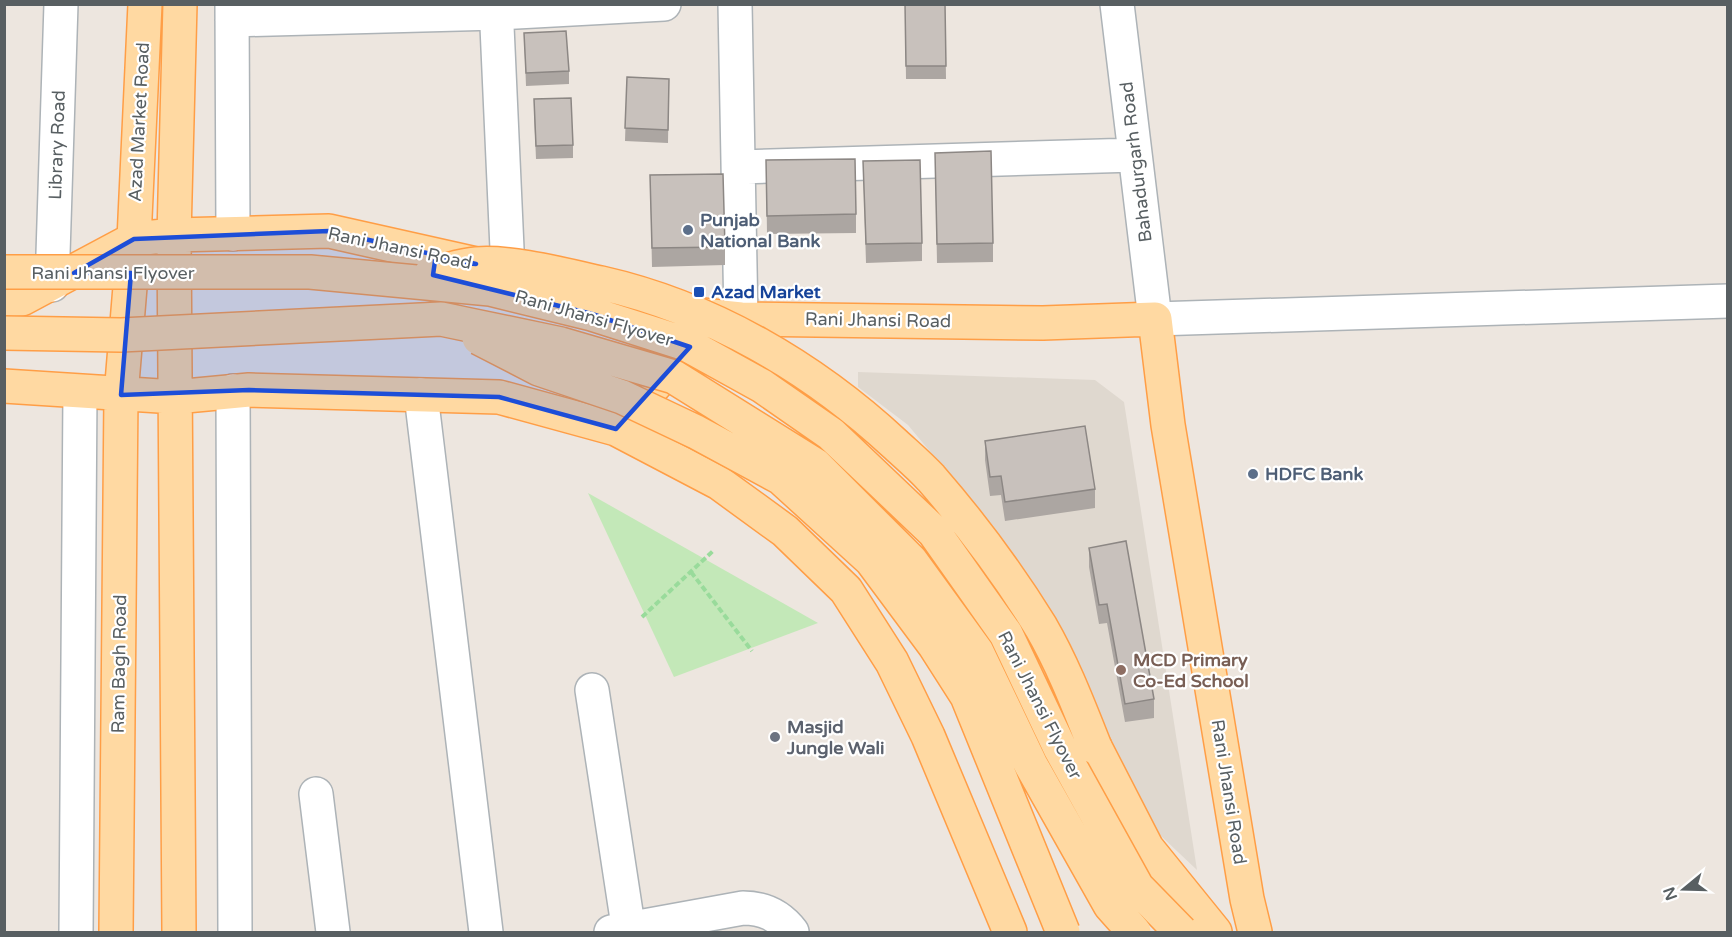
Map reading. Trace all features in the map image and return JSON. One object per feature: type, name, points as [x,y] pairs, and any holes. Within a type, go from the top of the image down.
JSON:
[{"type":"main road","name":"Azad Market Road","points":[[121,395],[134,239],[145,4]]},
{"type":"main road","name":"Azad Market Road","points":[[175,397],[174,236],[180,4]]},
{"type":"main road","name":"Rani Jhansi Road","points":[[4,300],[22,299],[52,285],[134,239],[329,231],[508,272],[728,318],[1043,322],[1155,319],[1170,436],[1247,899],[1255,933]]},
{"type":"main road","points":[[406,280],[476,264],[546,271],[616,286],[696,313],[803,371],[877,427],[930,477],[991,554],[1041,628],[1095,747],[1147,848],[1215,933]]},
{"type":"main road","name":"Rani Jhansi Flyover","points":[[4,272],[309,272],[490,289],[592,314],[686,344],[762,386],[831,434],[934,532],[1006,634],[1060,748],[1137,887],[1181,933]]},
{"type":"main road","points":[[616,429],[728,318]]},
{"type":"main road","points":[[441,319],[539,369],[622,397],[696,432],[781,478],[871,560],[935,646],[967,696],[1063,933]]},
{"type":"main road","name":"Rani Jhansi Flyover","points":[[4,333],[121,334],[441,319],[561,344],[674,377],[815,465],[911,561],[977,651],[1031,765],[1110,905],[1134,933]]},
{"type":"main road","points":[[4,386],[175,397],[233,391],[499,397],[616,429],[719,483],[785,531],[846,590],[892,662],[928,736],[1010,933]]},
{"type":"main road","name":"Ram Bagh Road","points":[[116,933],[121,395]]},
{"type":"main road","points":[[175,397],[179,933]]},
{"type":"street","name":"Library Road","points":[[52,285],[62,4]]},
{"type":"street","points":[[234,234],[232,12],[497,9],[663,4]]},
{"type":"street","points":[[728,318],[739,166],[735,4]]},
{"type":"street","name":"Bahadurgarh Road","points":[[1117,4],[1155,319]]},
{"type":"street","points":[[497,9],[508,272]]},
{"type":"street","points":[[739,166],[1135,155]]},
{"type":"street","points":[[1155,319],[1728,301]]},
{"type":"street","points":[[233,391],[236,933]]},
{"type":"street","points":[[76,933],[80,392]]},
{"type":"street","points":[[421,395],[486,933]]},
{"type":"street","points":[[592,690],[623,931],[743,908],[757,909],[772,914],[784,922],[792,933]]},
{"type":"street","points":[[316,794],[333,933]]},
{"type":"path","points":[[642,617],[713,551]]},
{"type":"path","points":[[691,572],[752,651]]},
{"type":"highlighted area","points":[[329,231],[476,264],[435,261],[433,275],[592,314],[690,347],[616,429],[499,397],[249,390],[121,395],[131,273],[74,273],[134,239]]},
{"type":"shaded area","name":"MCD Primary Co-Ed School","points":[[858,372],[1095,380],[1124,402],[1197,870],[1160,835],[986,519],[908,425],[858,387]]},
{"type":"green space","points":[[588,493],[818,623],[674,677]]},
{"type":"building","points":[[905,4],[945,4],[946,66],[906,66]]},
{"type":"building","points":[[566,31],[569,71],[526,73],[524,33]]},
{"type":"building","points":[[627,77],[669,79],[668,130],[625,128]]},
{"type":"building","points":[[571,98],[573,145],[536,146],[534,99]]},
{"type":"building","points":[[991,151],[993,243],[937,244],[935,153]]},
{"type":"building","points":[[855,159],[856,214],[767,216],[766,160]]},
{"type":"building","points":[[920,160],[922,243],[866,244],[863,161]]},
{"type":"building","name":"Punjab National Bank","points":[[723,174],[725,247],[652,248],[650,175]]},
{"type":"building","points":[[1085,426],[1095,489],[1005,502],[1001,476],[990,477],[985,441]]},
{"type":"building","points":[[1126,541],[1154,699],[1125,704],[1107,604],[1099,605],[1089,548]]},
{"type":"place","name":"Punjab National Bank","points":[[688,230]]},
{"type":"place","name":"Azad Market","points":[[699,292]]},
{"type":"place","name":"HDFC Bank","points":[[1253,474]]},
{"type":"place","name":"MCD Primary Co-Ed School","points":[[1121,670]]},
{"type":"place","name":"Masjid Jungle Wali","points":[[775,737]]}]
